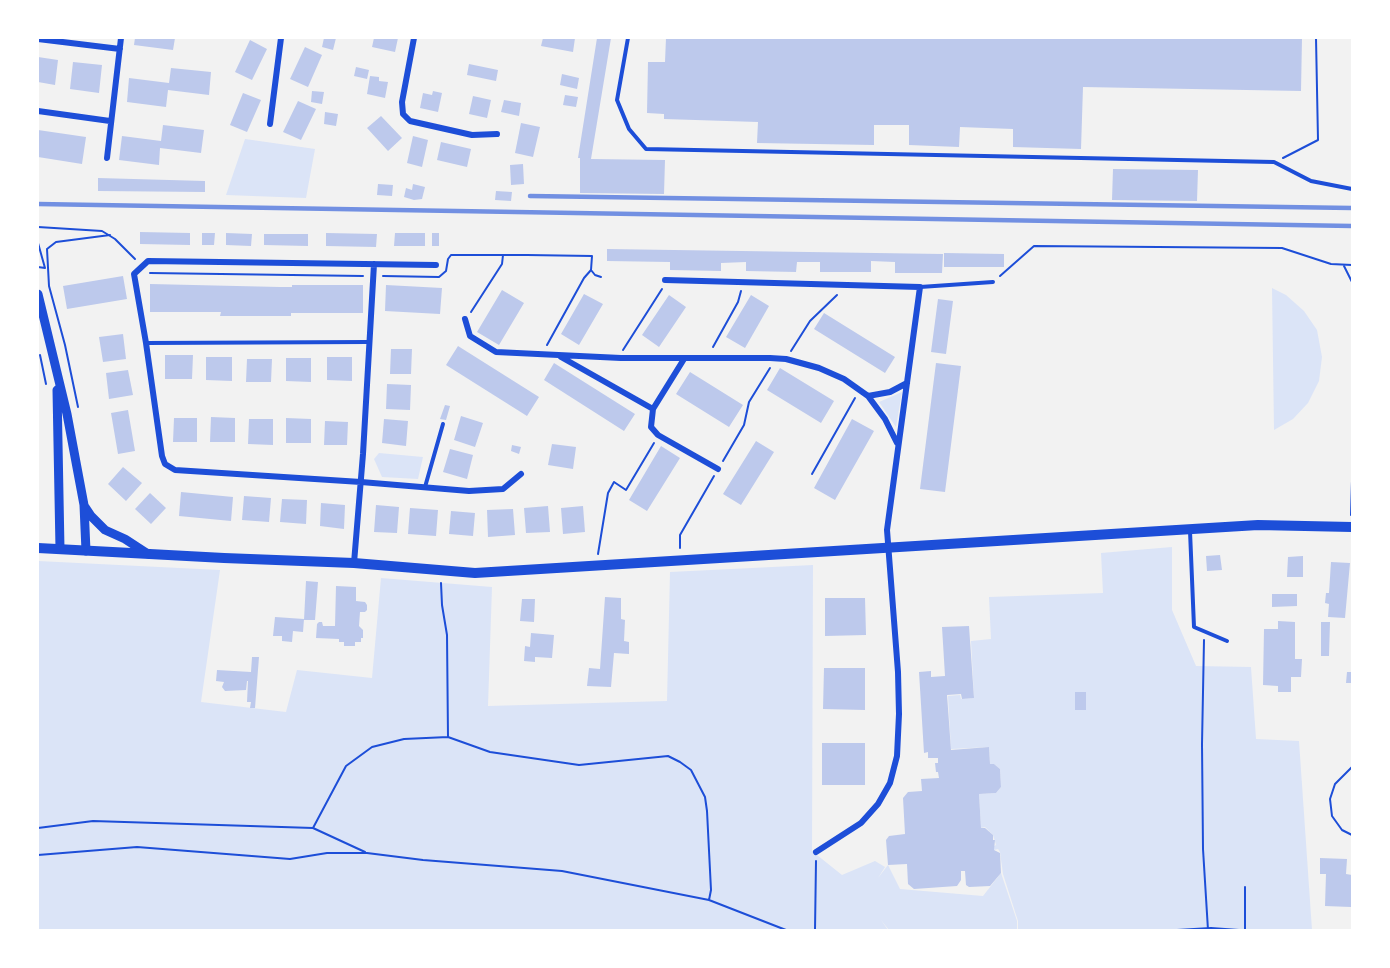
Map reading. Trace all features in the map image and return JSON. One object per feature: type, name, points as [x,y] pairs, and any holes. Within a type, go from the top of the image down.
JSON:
[{"type":"main road","points":[[38,548],[354,563],[475,573],[1258,525],[1352,526]]},
{"type":"street","points":[[107,158],[121,38]]},
{"type":"street","points":[[270,124],[281,38]]},
{"type":"street","points":[[414,38],[402,102],[403,114],[410,121],[472,135],[497,134]]},
{"type":"street","points":[[38,39],[120,49]]},
{"type":"street","points":[[38,111],[111,121]]},
{"type":"street","points":[[436,266],[148,261],[134,274],[165,464],[175,470],[469,491],[503,489],[521,474]]},
{"type":"street","points":[[354,563],[374,264]]},
{"type":"street","points":[[664,283],[921,287],[887,530],[898,672],[897,756],[890,783],[878,804],[861,824],[816,852]]},
{"type":"street","points":[[38,294],[67,414],[84,505],[86,551]]},
{"type":"street","points":[[465,319],[470,336],[496,352],[621,358],[786,359],[819,368],[844,379],[868,396],[885,419],[898,444]]},
{"type":"street","points":[[559,356],[653,409]]},
{"type":"street","points":[[684,359],[653,409],[651,427],[658,435],[718,469]]},
{"type":"street","points":[[57,373],[60,549]]},
{"type":"street","points":[[868,396],[890,392],[907,382]]},
{"type":"street","points":[[84,505],[105,530],[125,539],[148,554]]},
{"type":"lane","points":[[628,38],[617,100],[629,129],[646,149],[1274,162],[1311,181],[1353,189]]},
{"type":"lane","points":[[921,287],[993,282]]},
{"type":"lane","points":[[146,342],[368,342]]},
{"type":"lane","points":[[425,488],[443,424]]},
{"type":"lane","points":[[1190,530],[1194,627],[1227,641]]},
{"type":"path","points":[[1274,162],[1318,140],[1316,38]]},
{"type":"path","points":[[38,227],[102,231],[110,235],[142,266]]},
{"type":"path","points":[[39,250],[47,249],[56,242],[110,235]]},
{"type":"path","points":[[38,243],[45,268],[38,267]]},
{"type":"path","points":[[993,282],[1034,246],[1282,248],[1331,264],[1353,266]]},
{"type":"path","points":[[47,249],[50,286],[79,414]]},
{"type":"path","points":[[465,319],[474,309],[502,264],[503,255]]},
{"type":"path","points":[[1344,265],[1353,282]]},
{"type":"path","points":[[543,355],[584,278],[591,270]]},
{"type":"path","points":[[621,358],[624,346],[664,283]]},
{"type":"path","points":[[786,359],[810,321],[848,285]]},
{"type":"path","points":[[707,357],[738,302],[742,288]]},
{"type":"path","points":[[681,560],[680,535],[744,425],[749,402],[776,359]]},
{"type":"path","points":[[812,474],[859,389]]},
{"type":"path","points":[[596,566],[608,494],[614,482],[626,490],[658,435]]},
{"type":"path","points":[[1352,526],[1353,480]]},
{"type":"path","points":[[441,583],[447,635],[448,737]]},
{"type":"path","points":[[1205,632],[1202,744],[1203,849],[1208,929]]},
{"type":"path","points":[[313,828],[346,766],[372,747],[404,739],[448,737],[490,752],[579,765],[668,756],[691,770],[705,797],[708,811],[710,900]]},
{"type":"path","points":[[1353,766],[1335,784],[1330,799],[1332,816],[1341,830],[1353,835]]},
{"type":"path","points":[[38,828],[93,821],[313,828],[367,853]]},
{"type":"path","points":[[38,855],[137,847],[290,859],[327,853],[367,853],[423,860],[562,871],[710,900],[786,930]]},
{"type":"path","points":[[815,930],[816,852]]},
{"type":"path","points":[[1245,887],[1245,930]]},
{"type":"path","points":[[1177,930],[1229,928],[1239,930]]},
{"type":"shaded area","points":[[245,139],[315,149],[306,198],[226,195]]},
{"type":"shaded area","points":[[1272,288],[1286,295],[1304,311],[1317,330],[1322,357],[1319,381],[1308,403],[1293,419],[1274,430]]},
{"type":"shaded area","points":[[902,392],[896,427],[879,402]]},
{"type":"shaded area","points":[[379,453],[423,457],[418,479],[382,477],[374,459]]},
{"type":"shaded area","points":[[1172,547],[1172,610],[1196,666],[1251,667],[1256,739],[1299,741],[1312,930],[1018,930],[1018,921],[1003,874],[1000,852],[998,849],[994,850],[996,845],[993,835],[985,827],[981,828],[979,794],[996,793],[1001,787],[1000,769],[990,764],[989,747],[951,749],[948,696],[960,695],[961,699],[974,698],[971,641],[991,639],[989,597],[1103,593],[1101,553]]},
{"type":"shaded area","points":[[38,561],[220,570],[201,702],[286,712],[297,670],[372,678],[381,578],[492,587],[488,706],[667,701],[670,572],[813,565],[812,851],[842,875],[875,861],[885,867],[878,878],[888,865],[900,889],[983,896],[1001,873],[1017,921],[1017,930],[889,930],[881,920],[888,930],[38,930]]},
{"type":"building","points":[[135,38],[175,38],[173,50],[134,45]]},
{"type":"building","points":[[324,38],[336,38],[333,50],[322,47]]},
{"type":"building","points":[[374,38],[398,38],[395,52],[372,47]]},
{"type":"building","points":[[543,38],[575,38],[573,52],[541,46]]},
{"type":"building","points":[[597,38],[611,38],[591,159],[665,160],[664,194],[580,193],[580,158],[578,158]]},
{"type":"building","points":[[666,38],[1302,38],[1301,91],[1083,87],[1081,149],[1013,147],[1013,129],[960,127],[959,147],[909,145],[909,125],[874,125],[874,145],[757,143],[758,122],[664,119],[664,114],[647,113],[648,62],[665,62]]},
{"type":"building","points":[[250,40],[267,49],[252,80],[235,72]]},
{"type":"building","points":[[305,47],[322,55],[308,87],[290,79]]},
{"type":"building","points":[[38,57],[58,60],[55,85],[38,82]]},
{"type":"building","points":[[73,62],[102,65],[99,93],[70,89]]},
{"type":"building","points":[[469,64],[498,70],[496,81],[467,75]]},
{"type":"building","points":[[356,67],[369,70],[367,79],[354,76]]},
{"type":"building","points":[[171,68],[211,72],[209,95],[168,90],[166,107],[127,102],[129,78],[169,83]]},
{"type":"building","points":[[562,74],[579,78],[577,89],[560,85]]},
{"type":"building","points":[[370,76],[379,77],[379,81],[388,82],[385,98],[367,94]]},
{"type":"building","points":[[312,91],[324,92],[322,104],[311,102]]},
{"type":"building","points":[[433,91],[442,93],[438,112],[420,108],[423,93],[432,95]]},
{"type":"building","points":[[243,93],[261,100],[247,132],[230,125]]},
{"type":"building","points":[[565,95],[578,97],[576,107],[563,105]]},
{"type":"building","points":[[473,96],[491,100],[487,118],[469,114]]},
{"type":"building","points":[[504,100],[521,103],[519,116],[501,112]]},
{"type":"building","points":[[298,101],[316,109],[301,140],[283,132]]},
{"type":"building","points":[[325,112],[338,114],[336,126],[324,124]]},
{"type":"building","points":[[381,116],[402,138],[388,151],[367,128]]},
{"type":"building","points":[[521,123],[540,127],[533,157],[515,153]]},
{"type":"building","points":[[163,125],[204,130],[201,153],[160,148],[159,165],[119,160],[122,136],[161,141]]},
{"type":"building","points":[[38,130],[86,137],[82,164],[38,157]]},
{"type":"building","points":[[413,136],[428,140],[422,167],[407,163]]},
{"type":"building","points":[[441,142],[471,149],[467,167],[437,160]]},
{"type":"building","points":[[523,164],[524,184],[511,185],[510,165]]},
{"type":"building","points":[[1113,169],[1198,170],[1197,201],[1112,200]]},
{"type":"building","points":[[98,178],[205,181],[205,192],[98,191]]},
{"type":"building","points":[[378,184],[393,185],[392,196],[377,195]]},
{"type":"building","points":[[413,184],[425,187],[422,199],[414,200],[404,197],[406,188],[412,190]]},
{"type":"building","points":[[496,191],[512,192],[511,201],[495,200]]},
{"type":"building","points":[[140,232],[190,233],[190,245],[140,244]]},
{"type":"building","points":[[202,233],[215,233],[214,245],[202,245]]},
{"type":"building","points":[[226,233],[252,234],[251,246],[226,245]]},
{"type":"building","points":[[326,233],[377,234],[376,247],[326,246]]},
{"type":"building","points":[[395,233],[425,233],[425,246],[394,246]]},
{"type":"building","points":[[432,233],[439,233],[439,246],[432,246]]},
{"type":"building","points":[[264,234],[308,234],[308,246],[264,245]]},
{"type":"building","points":[[607,249],[943,254],[942,273],[895,273],[895,262],[871,261],[871,272],[820,272],[820,262],[797,262],[796,272],[746,271],[746,262],[721,263],[721,271],[670,270],[670,262],[607,261]]},
{"type":"building","points":[[944,253],[1004,254],[1004,267],[944,267]]},
{"type":"building","points":[[123,276],[127,299],[67,309],[63,286]]},
{"type":"building","points":[[150,284],[280,287],[363,285],[363,313],[220,316],[221,312],[150,312]]},
{"type":"building","points":[[386,285],[442,288],[440,314],[385,311]]},
{"type":"building","points":[[502,290],[524,303],[499,345],[477,332]]},
{"type":"building","points":[[584,294],[603,304],[579,345],[561,334]]},
{"type":"building","points":[[669,295],[686,307],[659,347],[642,335]]},
{"type":"building","points":[[751,295],[769,306],[745,348],[726,337]]},
{"type":"building","points":[[938,299],[953,301],[946,354],[931,352]]},
{"type":"building","points":[[824,313],[895,357],[885,373],[814,329]]},
{"type":"building","points":[[123,334],[126,359],[103,362],[99,337]]},
{"type":"building","points":[[458,346],[539,397],[527,416],[446,365]]},
{"type":"building","points":[[391,349],[412,349],[411,374],[390,374]]},
{"type":"building","points":[[165,355],[193,355],[192,379],[165,379]]},
{"type":"building","points":[[206,357],[232,357],[232,381],[206,380]]},
{"type":"building","points":[[327,357],[352,357],[352,381],[327,380]]},
{"type":"building","points":[[286,358],[311,358],[311,382],[286,381]]},
{"type":"building","points":[[247,359],[272,359],[271,382],[246,382]]},
{"type":"building","points":[[554,363],[635,414],[624,431],[544,380]]},
{"type":"building","points":[[936,363],[961,366],[945,492],[920,489]]},
{"type":"building","points":[[780,368],[834,401],[821,423],[767,390]]},
{"type":"building","points":[[128,370],[133,395],[109,399],[106,373]]},
{"type":"building","points":[[690,372],[743,405],[729,427],[676,394]]},
{"type":"building","points":[[387,384],[411,385],[410,410],[386,409]]},
{"type":"building","points":[[445,405],[450,406],[446,420],[440,419]]},
{"type":"building","points":[[128,410],[135,451],[118,454],[111,413]]},
{"type":"building","points":[[461,416],[483,423],[475,447],[454,440]]},
{"type":"building","points":[[211,417],[235,418],[235,442],[210,442]]},
{"type":"building","points":[[174,418],[197,418],[197,442],[173,442]]},
{"type":"building","points":[[286,418],[311,419],[311,443],[286,443]]},
{"type":"building","points":[[249,419],[273,419],[273,445],[248,444]]},
{"type":"building","points":[[384,419],[408,421],[406,446],[382,443]]},
{"type":"building","points":[[852,419],[874,431],[835,500],[814,488]]},
{"type":"building","points":[[325,421],[348,422],[347,445],[324,445]]},
{"type":"building","points":[[756,441],[774,452],[741,505],[723,494]]},
{"type":"building","points":[[552,444],[576,447],[573,469],[548,465]]},
{"type":"building","points":[[512,445],[521,447],[519,454],[511,451]]},
{"type":"building","points":[[661,446],[680,458],[647,511],[629,500]]},
{"type":"building","points":[[450,449],[473,455],[467,479],[443,472]]},
{"type":"building","points":[[123,467],[142,483],[126,501],[108,484]]},
{"type":"building","points":[[181,492],[233,497],[231,521],[179,516]]},
{"type":"building","points":[[150,493],[166,508],[151,524],[135,509]]},
{"type":"building","points":[[244,496],[271,498],[269,522],[242,520]]},
{"type":"building","points":[[282,499],[307,500],[306,524],[280,522]]},
{"type":"building","points":[[321,503],[345,505],[344,529],[320,526]]},
{"type":"building","points":[[376,505],[399,507],[397,533],[374,532]]},
{"type":"building","points":[[548,506],[550,532],[526,533],[524,508]]},
{"type":"building","points":[[583,506],[585,532],[563,534],[561,508]]},
{"type":"building","points":[[410,508],[438,510],[436,536],[408,534]]},
{"type":"building","points":[[513,509],[515,535],[488,537],[487,510]]},
{"type":"building","points":[[451,511],[475,513],[473,536],[449,534]]},
{"type":"building","points":[[1220,555],[1222,570],[1207,571],[1206,556]]},
{"type":"building","points":[[1303,556],[1303,577],[1287,577],[1288,557]]},
{"type":"building","points":[[1331,562],[1350,563],[1345,618],[1328,617],[1329,604],[1325,603],[1326,593],[1329,593]]},
{"type":"building","points":[[306,581],[318,582],[315,620],[304,620]]},
{"type":"building","points":[[336,586],[356,587],[356,601],[365,602],[367,605],[365,612],[360,612],[359,626],[363,630],[363,638],[361,642],[355,642],[355,646],[344,646],[344,642],[339,642],[339,639],[316,638],[319,622],[322,622],[323,626],[335,626]]},
{"type":"building","points":[[1272,594],[1297,594],[1297,606],[1272,607]]},
{"type":"building","points":[[605,597],[621,598],[621,619],[625,620],[624,641],[629,642],[629,654],[614,653],[611,687],[587,686],[589,668],[600,669]]},
{"type":"building","points":[[825,598],[865,598],[866,635],[825,636]]},
{"type":"building","points":[[522,599],[535,599],[534,622],[520,621]]},
{"type":"building","points":[[275,617],[304,619],[303,632],[293,631],[292,642],[282,641],[282,636],[273,636]]},
{"type":"building","points":[[1278,621],[1295,622],[1295,659],[1302,659],[1301,677],[1291,677],[1291,692],[1278,692],[1278,686],[1263,685],[1264,629],[1278,629]]},
{"type":"building","points":[[1321,622],[1330,622],[1329,656],[1321,656]]},
{"type":"building","points":[[969,626],[974,698],[962,699],[961,694],[947,695],[951,750],[989,747],[990,764],[1000,769],[1001,787],[996,793],[979,794],[981,828],[985,828],[993,835],[994,850],[1000,853],[1001,873],[990,886],[969,887],[966,885],[965,871],[961,871],[961,880],[957,886],[914,889],[908,884],[907,864],[888,865],[886,840],[889,836],[905,834],[903,798],[908,792],[922,791],[921,779],[939,778],[935,763],[938,763],[938,758],[928,758],[928,752],[924,753],[919,672],[931,671],[931,677],[945,676],[942,627]]},
{"type":"building","points":[[531,633],[554,635],[552,658],[535,657],[535,662],[524,661],[525,646],[530,647]]},
{"type":"building","points":[[252,657],[259,657],[255,708],[250,708],[251,702],[247,702],[248,681],[246,690],[225,691],[222,687],[224,682],[216,681],[217,670],[251,672]]},
{"type":"building","points":[[824,668],[865,668],[865,710],[823,709]]},
{"type":"building","points":[[1347,672],[1352,672],[1352,683],[1346,683]]},
{"type":"building","points":[[1075,692],[1086,692],[1086,710],[1075,710]]},
{"type":"building","points":[[822,743],[865,743],[865,785],[822,785]]},
{"type":"building","points":[[1320,858],[1347,859],[1346,874],[1352,875],[1351,907],[1325,906],[1326,874],[1320,874]]},
{"type":"railway","points":[[530,196],[1352,208]]},
{"type":"railway","points":[[38,204],[1352,226]]}]
